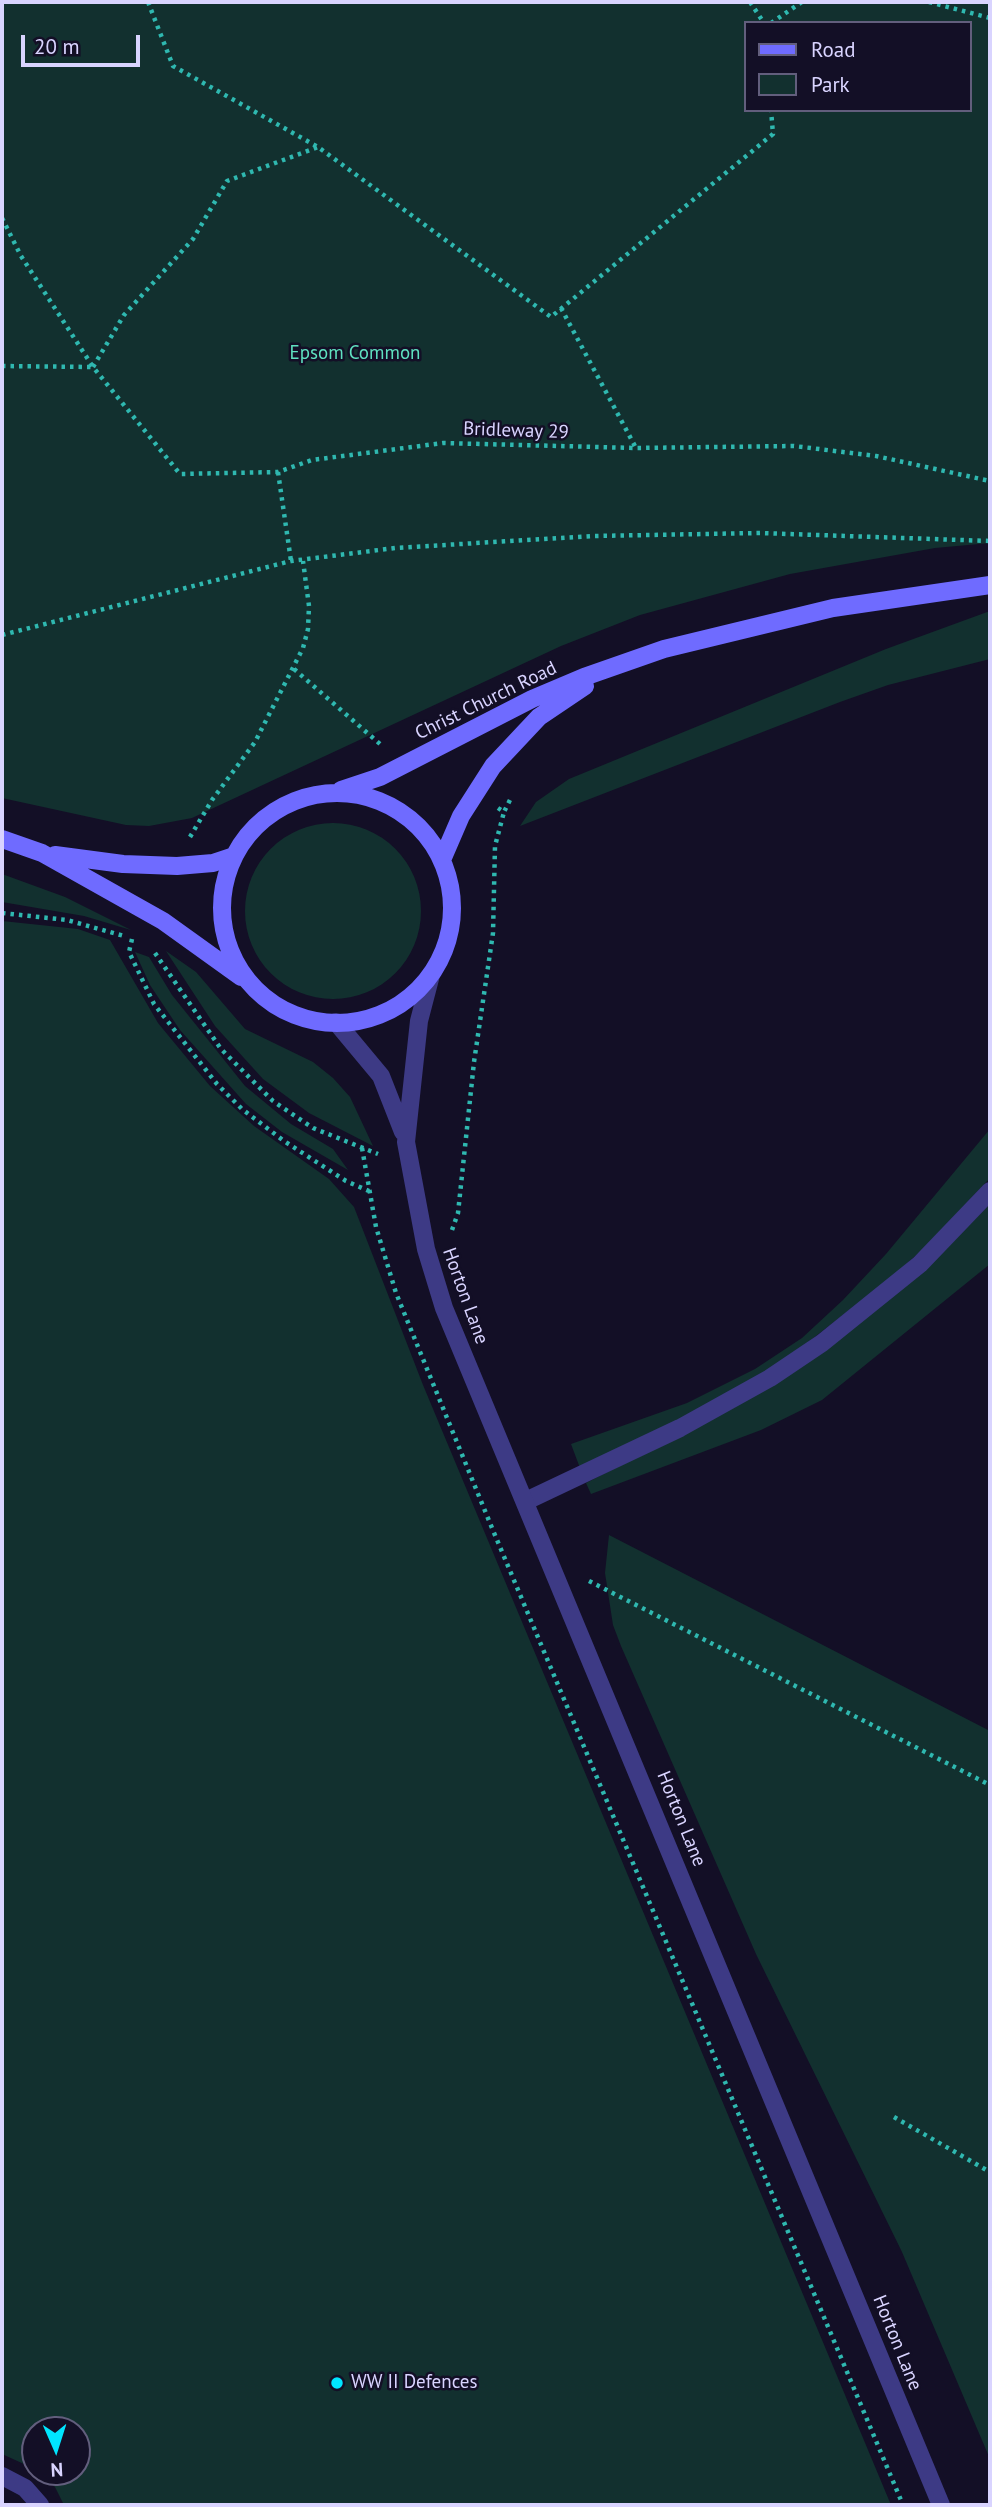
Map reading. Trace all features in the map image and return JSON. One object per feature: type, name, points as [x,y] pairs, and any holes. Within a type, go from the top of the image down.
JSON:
[{"type":"main road","name":"Christ Church Road","points":[[328,793],[380,777],[488,720],[584,677],[664,649],[832,608],[990,585]]},
{"type":"main road","name":"Christ Church Road","points":[[442,860],[474,794],[493,765],[520,734],[578,690],[664,649]]},
{"type":"main road","points":[[2,839],[41,853],[163,921],[270,1001],[291,1013],[336,1023],[364,1020],[392,1009],[411,995],[430,975],[444,950],[452,918],[452,897],[442,860],[419,828],[393,807],[361,796],[328,793],[312,796],[274,811],[250,833],[234,856],[223,890],[222,921],[232,956],[252,986]]},
{"type":"main road","points":[[41,853],[100,862],[177,866],[213,863],[234,856]]},
{"type":"street","name":"Horton Lane","points":[[430,975],[419,1021],[407,1111],[407,1142],[426,1249],[444,1308],[552,1562],[941,2505]]},
{"type":"street","name":"Horton Lane","points":[[336,1023],[381,1076],[407,1142]]},
{"type":"street","points":[[526,1501],[680,1427],[770,1378],[822,1343],[920,1264],[990,1191]]},
{"type":"street","points":[[4,2477],[25,2488],[40,2505]]},
{"type":"path","points":[[148,2],[173,66],[318,147],[551,317],[773,134],[771,112]]},
{"type":"path","points":[[750,2],[763,21]]},
{"type":"path","points":[[774,21],[803,2]]},
{"type":"path","points":[[929,2],[990,19]]},
{"type":"path","points":[[93,367],[124,315],[193,239],[227,181],[318,147]]},
{"type":"path","points":[[2,218],[21,256],[93,367]]},
{"type":"path","points":[[561,308],[636,448]]},
{"type":"path","points":[[2,366],[93,367]]},
{"type":"path","name":"Bridleway 29","points":[[93,367],[180,474],[278,472],[312,460],[443,443],[636,448],[794,446],[876,456],[990,481]]},
{"type":"path","points":[[278,472],[291,561]]},
{"type":"path","points":[[2,635],[291,561],[395,548],[593,536],[761,533],[990,541]]},
{"type":"path","points":[[177,866],[212,800],[255,742],[303,648],[308,629],[309,606],[303,561]]},
{"type":"path","points":[[426,1249],[452,1231],[458,1213],[474,1062],[493,933],[495,846],[504,812]]},
{"type":"path","points":[[2,913],[79,923],[141,944]]},
{"type":"path","points":[[155,954],[163,921]]},
{"type":"path","points":[[132,939],[129,952],[154,1004],[217,1084],[242,1109],[276,1136],[346,1181],[370,1192]]},
{"type":"path","points":[[148,949],[155,954],[196,1017],[247,1077],[298,1119],[362,1148],[409,1164]]},
{"type":"path","points":[[362,1148],[382,1250],[401,1305],[903,2505]]},
{"type":"path","points":[[552,1562],[990,1785]]},
{"type":"path","points":[[894,2117],[990,2172]]},
{"type":"green space","name":"Epsom Common","points":[[2,2],[990,2],[990,543],[935,548],[790,574],[640,615],[561,646],[192,818],[149,826],[126,825],[2,798]]},
{"type":"green space","points":[[990,611],[990,659],[888,685],[840,702],[520,826],[536,802],[569,779],[886,649]]},
{"type":"green space","points":[[333,823],[367,830],[395,849],[414,877],[421,911],[414,945],[395,973],[367,992],[333,999],[299,992],[271,973],[252,945],[245,911],[252,877],[271,849],[299,830]]},
{"type":"green space","points":[[2,874],[65,897],[131,930],[84,916],[2,902]]},
{"type":"green space","points":[[2,921],[78,929],[110,940],[158,1023],[210,1086],[254,1126],[329,1179],[354,1207],[423,1385],[891,2505],[64,2505],[54,2486],[91,2486],[91,2416],[21,2416],[21,2463],[2,2454]]},
{"type":"green space","points":[[166,951],[196,972],[245,1029],[313,1062],[333,1078],[350,1097],[373,1146],[309,1113],[263,1079],[215,1026]]},
{"type":"green space","points":[[135,952],[149,957],[172,995],[245,1086],[291,1124],[333,1149],[348,1170],[282,1132],[246,1104],[180,1030],[150,985]]},
{"type":"green space","points":[[990,1129],[990,1178],[921,1251],[888,1280],[794,1353],[731,1394],[580,1468],[571,1444],[687,1403],[755,1369],[802,1338],[843,1300],[886,1254]]},
{"type":"green space","points":[[990,1204],[990,1264],[822,1400],[761,1430],[591,1494],[586,1483],[735,1407],[925,1270]]},
{"type":"green space","points":[[609,1535],[990,1731],[990,2459],[902,2252],[756,1954],[621,1646],[613,1625],[605,1573]]},
{"type":"place","name":"WW II Defences","points":[[337,2383]]}]
